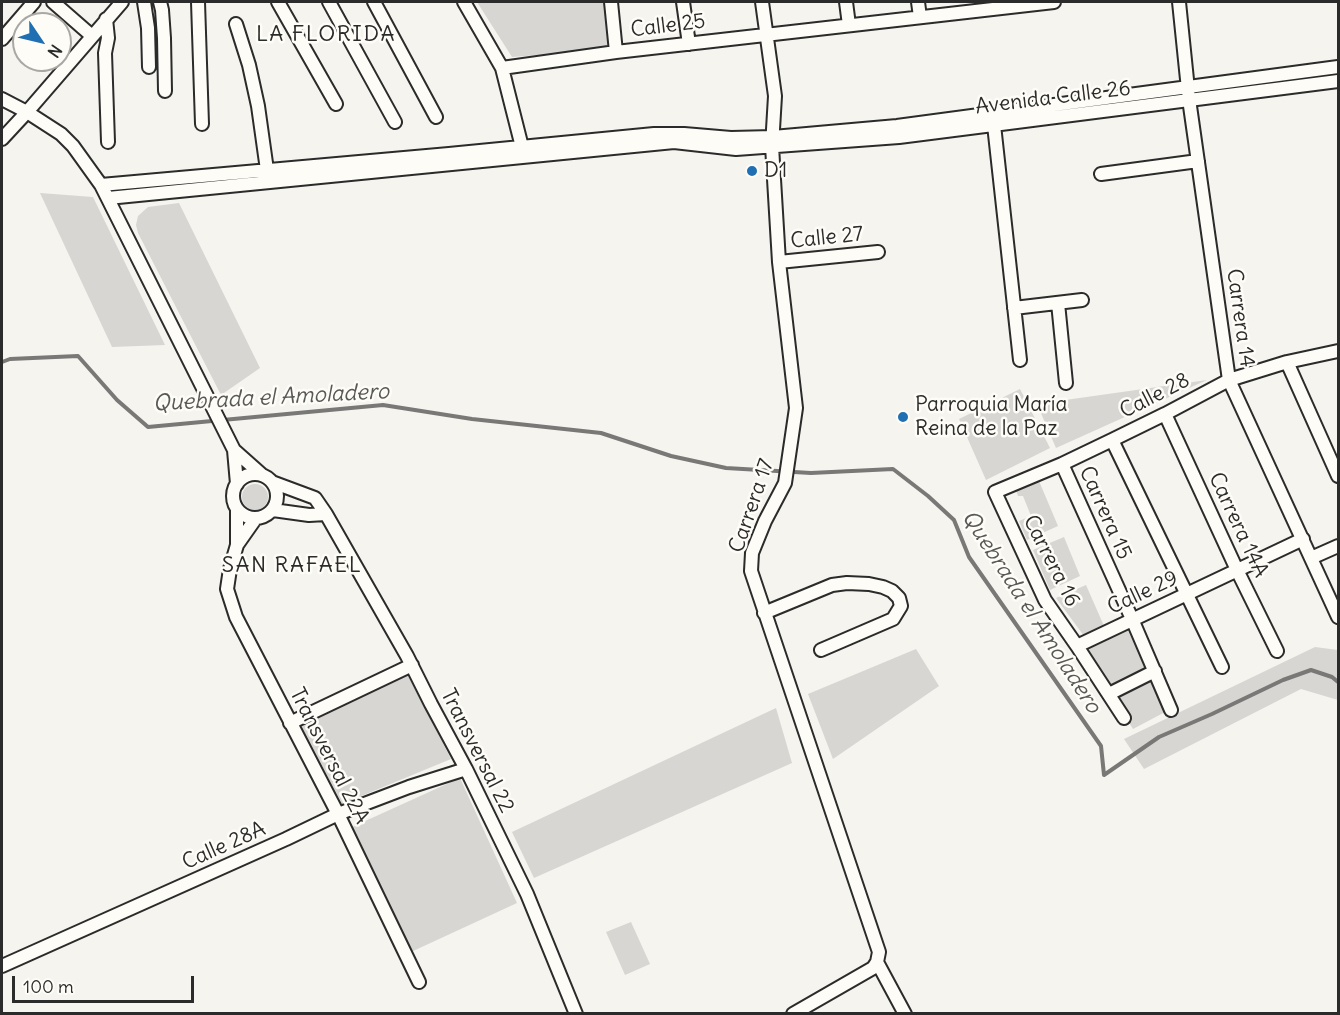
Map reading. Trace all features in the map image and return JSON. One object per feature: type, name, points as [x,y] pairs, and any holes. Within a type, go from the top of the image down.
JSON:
[{"type":"street","points":[[2,39],[34,2]]},
{"type":"street","points":[[53,2],[92,36]]},
{"type":"street","points":[[2,139],[122,2]]},
{"type":"street","points":[[144,2],[148,28],[149,67]]},
{"type":"street","points":[[160,2],[164,38],[165,91]]},
{"type":"street","points":[[198,2],[202,124]]},
{"type":"street","points":[[278,2],[336,104]]},
{"type":"street","points":[[329,2],[395,122]]},
{"type":"street","points":[[374,2],[436,117]]},
{"type":"street","points":[[464,2],[502,68],[522,147]]},
{"type":"street","points":[[611,2],[616,52]]},
{"type":"street","points":[[684,2],[689,44]]},
{"type":"street","name":"Carrera 17","points":[[762,2],[774,96],[772,141],[779,262],[796,408],[785,483],[765,520],[752,553],[751,571],[879,952],[875,965]]},
{"type":"street","points":[[846,2],[849,25]]},
{"type":"street","points":[[918,2],[920,17]]},
{"type":"street","name":"Calle 25","points":[[502,68],[616,52],[920,17],[997,5],[1054,2]]},
{"type":"street","name":"Carrera 14","points":[[1179,2],[1188,93],[1229,380],[1338,617]]},
{"type":"street","points":[[106,20],[108,142]]},
{"type":"street","points":[[236,24],[249,65],[258,106],[267,170]]},
{"type":"street","name":"Avenida Calle 26","points":[[772,141],[899,137],[993,125],[1338,67]]},
{"type":"street","name":"Avenida Calle 26","points":[[772,141],[1188,93],[1338,81]]},
{"type":"street","points":[[2,99],[61,134],[101,184],[234,450],[237,484]]},
{"type":"street","points":[[993,125],[1020,360]]},
{"type":"street","points":[[101,184],[654,134],[772,141]]},
{"type":"street","points":[[108,198],[674,142],[736,149],[772,141]]},
{"type":"street","points":[[1101,174],[1198,161]]},
{"type":"street","name":"Calle 27","points":[[779,262],[878,252]]},
{"type":"street","points":[[1014,308],[1082,300]]},
{"type":"street","points":[[1058,303],[1066,383]]},
{"type":"street","name":"Calle 28","points":[[995,492],[1062,464],[1229,380],[1287,362],[1338,351]]},
{"type":"street","points":[[1287,362],[1338,476]]},
{"type":"street","name":"Carrera 14A","points":[[1165,414],[1277,651]]},
{"type":"street","points":[[1112,440],[1222,667]]},
{"type":"street","points":[[234,450],[272,482],[278,496],[273,510],[268,514],[249,518],[237,509],[233,496],[241,479],[247,475],[261,474]]},
{"type":"street","name":"Carrera 15","points":[[1062,464],[1171,710]]},
{"type":"street","name":"Transversal 22","points":[[272,482],[315,498],[326,514],[412,665],[466,769],[526,894],[576,1014]]},
{"type":"street","name":"Carrera 16","points":[[995,492],[1045,600],[1077,646]]},
{"type":"street","points":[[237,509],[237,545]]},
{"type":"street","points":[[273,510],[309,515],[326,514]]},
{"type":"street","points":[[237,545],[256,518]]},
{"type":"street","name":"Calle 29","points":[[1077,646],[1303,539]]},
{"type":"street","name":"Transversal 22A","points":[[237,545],[227,590],[236,617],[338,814],[419,982]]},
{"type":"street","points":[[1311,558],[1338,546]]},
{"type":"street","points":[[764,613],[832,585],[847,583],[883,587],[892,591],[899,598],[901,606],[893,619],[820,650]]},
{"type":"street","points":[[1077,646],[1124,718]]},
{"type":"street","points":[[290,723],[412,665]]},
{"type":"street","points":[[1109,694],[1155,671]]},
{"type":"street","name":"Calle 28A","points":[[2,966],[338,814],[409,787],[466,769]]},
{"type":"street","points":[[793,1014],[875,965],[905,1014]]},
{"type":"shaded area","points":[[477,2],[605,2],[608,50],[512,57]]},
{"type":"shaded area","points":[[40,193],[93,197],[165,345],[112,347]]},
{"type":"shaded area","points":[[179,203],[260,368],[221,395],[136,225],[138,216],[148,207]]},
{"type":"shaded area","points":[[1207,380],[1056,448],[1037,404]]},
{"type":"shaded area","points":[[1020,389],[1050,448],[986,480],[959,419]]},
{"type":"shaded area","points":[[1039,481],[1058,526],[1027,540],[1019,521],[1031,516],[1023,496],[1018,496],[1016,490]]},
{"type":"shaded area","points":[[255,484],[264,488],[268,497],[264,506],[255,510],[246,506],[242,497],[246,488]]},
{"type":"shaded area","points":[[1064,537],[1080,576],[1050,590],[1033,550]]},
{"type":"shaded area","points":[[1086,585],[1104,626],[1084,636],[1056,598]]},
{"type":"shaded area","points":[[1128,631],[1147,670],[1109,690],[1084,650]]},
{"type":"shaded area","points":[[1315,647],[1338,650],[1338,700],[1301,689],[1144,769],[1124,739]]},
{"type":"shaded area","points":[[916,649],[939,686],[833,759],[808,694]]},
{"type":"shaded area","points":[[408,675],[451,759],[342,804],[301,725]]},
{"type":"shaded area","points":[[1151,675],[1167,711],[1133,729],[1112,696]]},
{"type":"shaded area","points":[[776,708],[792,763],[534,878],[512,832]]},
{"type":"shaded area","points":[[460,778],[517,903],[411,952],[352,827]]},
{"type":"shaded area","points":[[631,922],[650,964],[625,975],[606,932]]},
{"type":"waterway","name":"Quebrada el Amoladero","points":[[2,362],[10,359],[78,356],[117,400],[148,427],[383,405],[472,419],[601,433],[671,456],[726,468],[811,473],[893,469],[954,520],[969,557],[1101,746],[1104,775],[1159,737],[1283,680],[1311,670],[1332,677],[1338,682]]},
{"type":"place","name":"D1","points":[[752,171]]},
{"type":"place","name":"Parroquia María Reina de la Paz","points":[[903,417]]},
{"type":"district","name":"LA FLORIDA","points":[[326,35]]},
{"type":"district","name":"SAN RAFAEL","points":[[292,566]]}]
